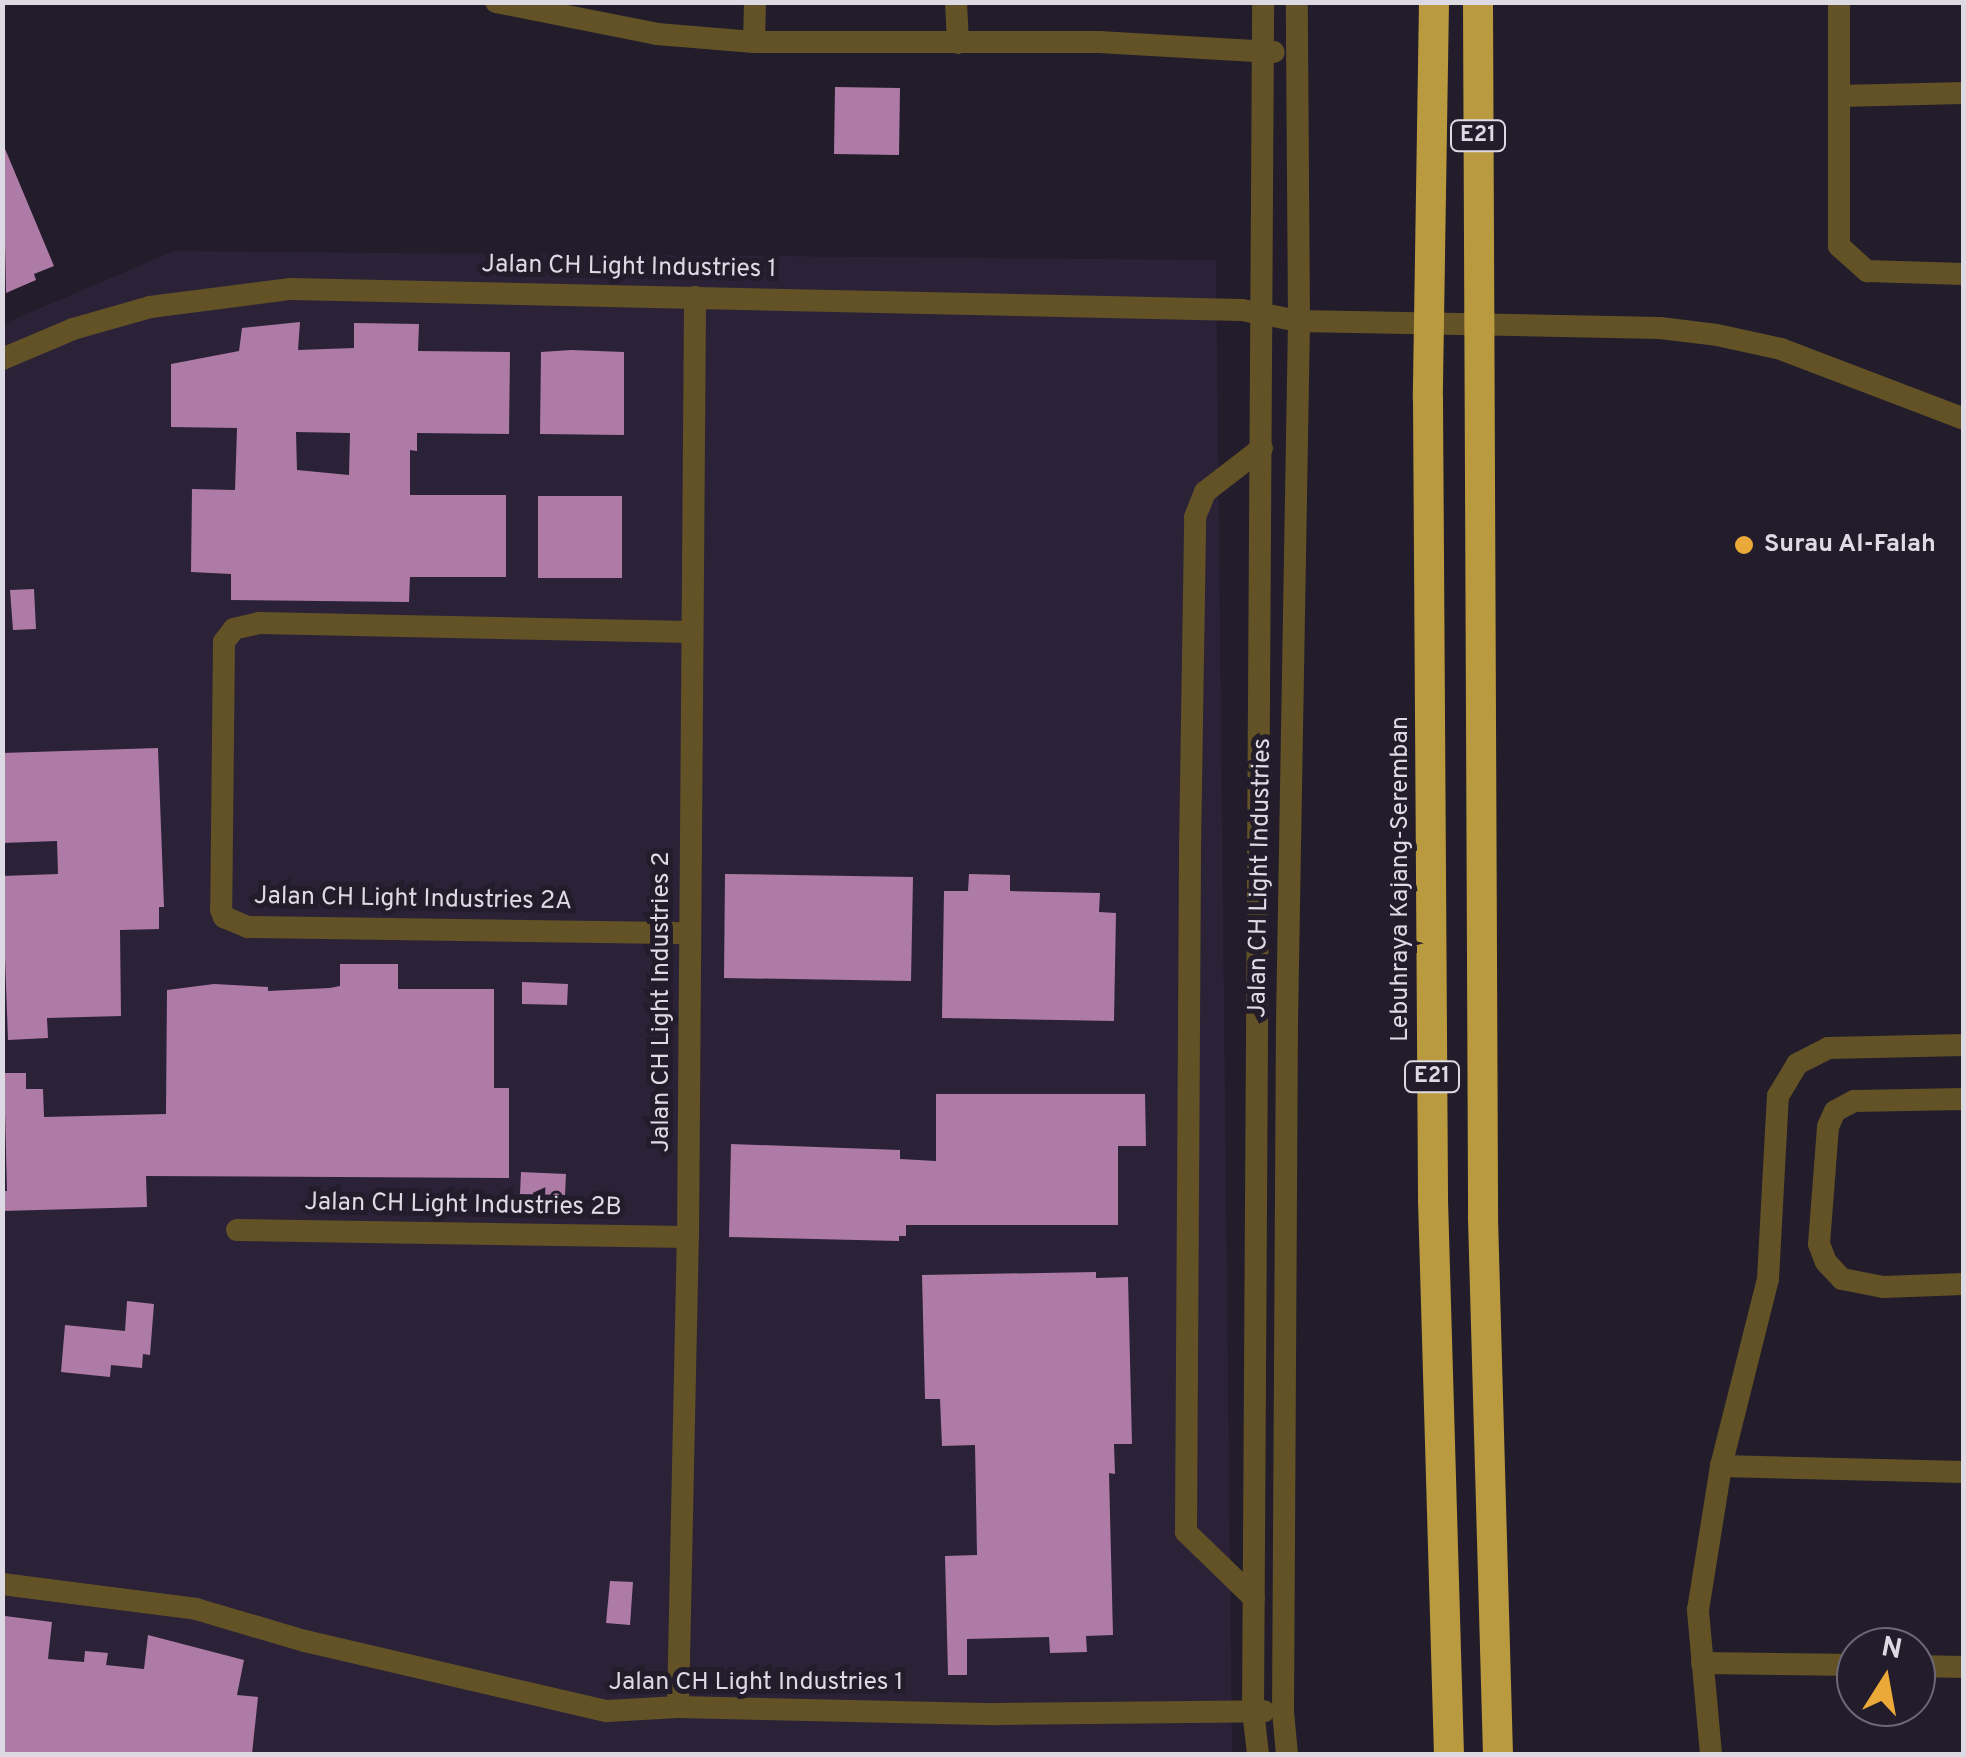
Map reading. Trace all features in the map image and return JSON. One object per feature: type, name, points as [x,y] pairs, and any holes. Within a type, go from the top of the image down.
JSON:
[{"type":"highway","name":"Lebuhraya Kajang-Seremban","points":[[1434,2],[1428,399],[1433,1200],[1449,1754]]},
{"type":"highway","name":"E21","points":[[1478,2],[1483,1218],[1498,1754]]},
{"type":"street","points":[[496,2],[576,10],[656,34],[754,42],[1099,42],[1297,53]]},
{"type":"street","points":[[754,42],[755,2]]},
{"type":"street","points":[[956,2],[958,43]]},
{"type":"street","name":"Jalan CH Light Industries","points":[[1258,1754],[1253,1711],[1264,313],[1262,2]]},
{"type":"street","name":"Jalan CH Light Industries","points":[[1287,1754],[1283,1712],[1286,1023],[1299,321],[1297,2]]},
{"type":"street","points":[[1839,2],[1839,246],[1867,271],[1964,274]]},
{"type":"street","points":[[1839,96],[1964,93]]},
{"type":"street","name":"Jalan CH Light Industries 1","points":[[2,359],[74,329],[150,307],[291,290],[1264,313],[1299,321],[1660,328],[1717,335],[1781,349],[1964,419]]},
{"type":"street","name":"Jalan CH Light Industries 2","points":[[678,1707],[688,1236],[689,632],[695,297]]},
{"type":"street","points":[[1254,1598],[1208,1558],[1186,1532],[1190,848],[1195,517],[1205,492],[1262,448]]},
{"type":"street","name":"Jalan CH Light Industries 2A","points":[[689,632],[259,622],[234,629],[224,642],[220,910],[224,917],[248,928],[690,933]]},
{"type":"street","points":[[1711,1754],[1698,1610],[1722,1466],[1768,1279],[1774,1135],[1784,1080],[1798,1064],[1828,1048],[1964,1045]]},
{"type":"street","points":[[1964,1099],[1854,1100],[1835,1111],[1828,1127],[1819,1244],[1826,1262],[1842,1279],[1884,1286],[1964,1284]]},
{"type":"street","name":"Jalan CH Light Industries 2B","points":[[237,1230],[688,1236]]},
{"type":"street","points":[[1722,1466],[1964,1472]]},
{"type":"street","name":"Jalan CH Light Industries 1","points":[[2,1584],[196,1610],[574,1707],[607,1711],[678,1707],[996,1714],[1283,1712]]},
{"type":"street","points":[[1702,1662],[1836,1665]]},
{"type":"street","points":[[1936,1667],[1964,1668]]},
{"type":"shaded area","points":[[174,251],[1216,260],[1232,1754],[3,1754],[3,324]]},
{"type":"building","points":[[835,87],[900,88],[899,155],[834,154]]},
{"type":"building","points":[[3,144],[54,266],[34,274],[36,280],[6,293]]},
{"type":"building","points":[[300,322],[298,350],[354,348],[354,323],[419,324],[418,351],[510,352],[509,434],[417,433],[417,451],[410,450],[410,495],[506,495],[506,577],[410,577],[409,602],[231,600],[231,574],[191,572],[192,489],[235,490],[237,428],[171,427],[171,364],[239,351],[242,328]],"holes":[[[296,432],[350,433],[349,475],[297,470]]]},
{"type":"building","points":[[541,352],[624,352],[624,435],[540,434]]},
{"type":"building","points":[[538,496],[622,496],[622,578],[538,578]]},
{"type":"building","points":[[34,589],[36,629],[13,630],[10,590]]},
{"type":"building","points":[[158,748],[164,907],[159,907],[159,929],[120,930],[121,1016],[47,1018],[48,1038],[8,1040],[2,876],[58,874],[57,841],[2,843],[2,753]]},
{"type":"building","points":[[725,874],[913,877],[911,981],[724,978]]},
{"type":"building","points":[[969,874],[1010,875],[1010,891],[1100,893],[1099,912],[1116,913],[1114,1021],[942,1018],[944,891],[968,891]]},
{"type":"building","points":[[340,964],[398,964],[398,989],[494,989],[494,1088],[509,1088],[509,1178],[146,1176],[147,1207],[2,1211],[2,1191],[7,1191],[4,1073],[26,1073],[26,1089],[43,1089],[44,1117],[166,1114],[167,990],[214,984],[268,987],[268,991],[330,988],[340,986]]},
{"type":"building","points":[[522,982],[568,984],[567,1005],[522,1004]]},
{"type":"building","points":[[936,1094],[1145,1094],[1146,1146],[1118,1146],[1118,1225],[906,1225],[906,1236],[899,1236],[899,1241],[729,1237],[731,1144],[900,1150],[900,1159],[936,1161]]},
{"type":"building","points":[[521,1172],[566,1174],[565,1195],[520,1194]]},
{"type":"building","points":[[1096,1272],[1096,1278],[1128,1277],[1132,1444],[1114,1444],[1115,1474],[1109,1473],[1113,1635],[1086,1636],[1087,1652],[1050,1653],[1049,1637],[967,1639],[967,1675],[948,1675],[945,1556],[977,1555],[975,1445],[942,1446],[940,1399],[925,1399],[922,1275]]},
{"type":"building","points":[[127,1301],[154,1304],[150,1355],[143,1354],[142,1368],[111,1365],[110,1377],[61,1372],[65,1325],[125,1331]]},
{"type":"building","points":[[610,1581],[633,1582],[630,1625],[606,1623]]},
{"type":"building","points":[[5,1616],[52,1622],[48,1659],[84,1662],[85,1651],[108,1653],[106,1665],[144,1669],[148,1635],[244,1660],[237,1695],[258,1697],[252,1754],[2,1754]]},
{"type":"place","name":"Surau Al-Falah","points":[[1744,545]]}]
